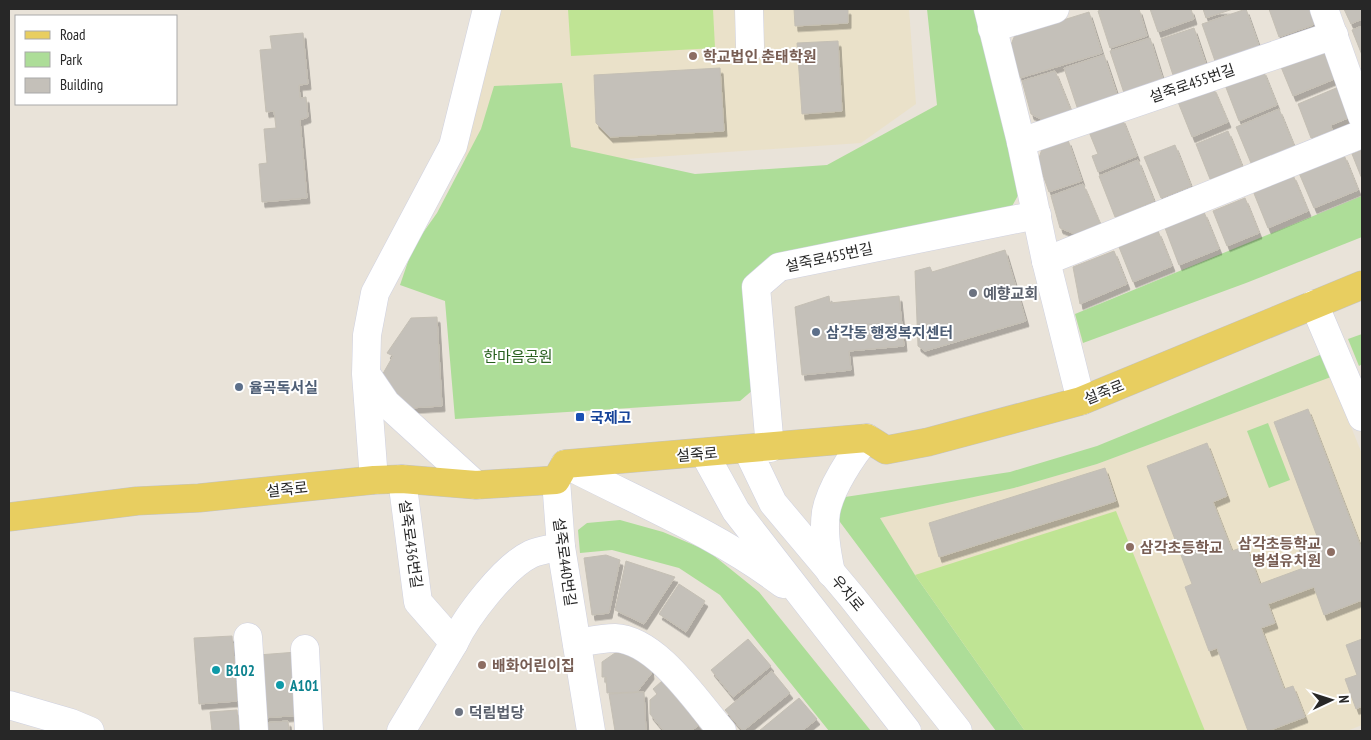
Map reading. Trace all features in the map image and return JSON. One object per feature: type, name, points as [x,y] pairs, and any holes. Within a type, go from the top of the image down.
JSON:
[{"type":"main road","name":"설죽로","points":[[9,517],[137,501],[199,498],[374,480],[402,479],[476,485],[704,453],[867,438],[886,450],[928,442],[1080,402],[1362,285]]},
{"type":"street","points":[[374,480],[366,374],[367,335],[375,293],[453,146],[487,9]]},
{"type":"street","points":[[749,9],[750,47]]},
{"type":"street","points":[[1055,9],[990,18],[1021,142],[1046,261],[1080,402]]},
{"type":"street","points":[[1324,9],[1362,116]]},
{"type":"street","name":"설죽로455번길","points":[[1021,142],[1334,35]]},
{"type":"street","points":[[1046,261],[1362,134]]},
{"type":"street","name":"설죽로455번길","points":[[759,448],[756,287],[778,267],[1037,215]]},
{"type":"street","points":[[1314,304],[1362,417]]},
{"type":"street","points":[[366,374],[386,403],[476,485]]},
{"type":"street","points":[[831,573],[825,542],[826,510],[854,453],[867,438]]},
{"type":"street","name":"우치로","points":[[759,448],[772,503],[958,731]]},
{"type":"street","points":[[704,453],[736,511],[907,731]]},
{"type":"street","points":[[560,472],[720,544],[764,569],[807,602]]},
{"type":"street","name":"설죽로440번길","points":[[560,472],[561,547],[591,731]]},
{"type":"street","name":"설죽로436번길","points":[[402,479],[418,602],[454,644]]},
{"type":"street","points":[[401,731],[454,644],[462,625],[512,566],[532,554],[561,547]]},
{"type":"street","points":[[248,637],[254,731]]},
{"type":"street","points":[[577,643],[616,638],[646,647],[666,666],[722,731]]},
{"type":"street","points":[[305,648],[309,731]]},
{"type":"street","points":[[9,705],[70,723],[90,731]]},
{"type":"shaded area","name":"학교법인 춘태학원","points":[[476,9],[909,9],[916,104],[861,143],[464,170]]},
{"type":"shaded area","name":"삼각초등학교","points":[[1331,377],[1362,454],[1362,725],[1347,731],[1025,731],[915,575],[880,518],[1014,488],[1097,464]]},
{"type":"green space","points":[[568,9],[713,9],[715,48],[571,56]]},
{"type":"green space","name":"한마음공원","points":[[927,9],[980,9],[1021,190],[1011,208],[770,257],[754,389],[740,401],[455,419],[445,301],[400,285],[413,247],[437,213],[481,129],[494,86],[562,83],[571,147],[695,174],[827,165],[937,105]]},
{"type":"green space","points":[[1362,196],[1362,237],[1246,283],[1083,343],[1075,314]]},
{"type":"green space","points":[[1362,334],[1362,364],[1359,366],[1348,339]]},
{"type":"green space","points":[[1322,354],[1331,377],[1097,464],[1014,488],[880,518],[915,575],[1025,731],[996,731],[840,522],[831,503],[845,497],[1010,472],[1097,446]]},
{"type":"green space","points":[[1268,423],[1290,480],[1269,488],[1247,431]]},
{"type":"green space","points":[[1116,511],[1205,731],[1025,731],[915,575]]},
{"type":"green space","points":[[620,520],[663,532],[708,551],[759,592],[871,731],[829,731],[720,595],[679,568],[612,550],[580,553],[578,530],[587,523]]},
{"type":"building","points":[[794,9],[848,9],[848,23],[795,26]]},
{"type":"building","points":[[1104,9],[1139,9],[1147,36],[1110,48],[1098,11]]},
{"type":"building","points":[[1150,9],[1191,9],[1194,19],[1158,32]]},
{"type":"building","points":[[1203,9],[1233,9],[1206,18]]},
{"type":"building","points":[[1246,9],[1259,46],[1215,61],[1202,24]]},
{"type":"building","points":[[1269,9],[1315,9],[1317,17],[1313,25],[1279,37]]},
{"type":"building","points":[[1344,9],[1362,9],[1362,19],[1351,24]]},
{"type":"building","points":[[1089,12],[1102,53],[1020,78],[1010,47],[1015,35]]},
{"type":"building","points":[[1362,26],[1362,55],[1352,30]]},
{"type":"building","points":[[1194,28],[1206,64],[1173,75],[1161,39]]},
{"type":"building","points":[[303,33],[308,84],[299,85],[300,98],[306,97],[308,117],[300,120],[307,198],[262,202],[259,164],[267,163],[264,129],[276,128],[274,111],[266,112],[260,50],[272,49],[270,36]]},
{"type":"building","points":[[1150,38],[1163,80],[1124,93],[1110,51]]},
{"type":"building","points":[[838,41],[842,111],[802,114],[797,43]]},
{"type":"building","points":[[1326,49],[1337,78],[1293,96],[1281,67]]},
{"type":"building","points":[[1104,55],[1118,97],[1078,110],[1064,68]]},
{"type":"building","points":[[720,68],[724,131],[610,137],[596,123],[594,75]]},
{"type":"building","points":[[1263,70],[1277,105],[1239,121],[1225,85]]},
{"type":"building","points":[[1055,71],[1071,111],[1045,121],[1031,114],[1022,81]]},
{"type":"building","points":[[1341,86],[1353,116],[1331,125],[1332,130],[1311,138],[1298,104]]},
{"type":"building","points":[[1213,87],[1228,122],[1192,137],[1178,102]]},
{"type":"building","points":[[1279,109],[1294,146],[1251,163],[1236,127]]},
{"type":"building","points":[[1122,118],[1137,156],[1098,172],[1092,156],[1098,154],[1089,132]]},
{"type":"building","points":[[1228,131],[1242,166],[1210,179],[1196,144]]},
{"type":"building","points":[[1068,140],[1082,181],[1049,192],[1038,161],[1042,149]]},
{"type":"building","points":[[1175,145],[1191,186],[1161,198],[1144,157]]},
{"type":"building","points":[[1362,150],[1362,179],[1352,154]]},
{"type":"building","points":[[1344,155],[1358,190],[1314,208],[1299,173]]},
{"type":"building","points":[[1138,160],[1154,201],[1115,217],[1099,176]]},
{"type":"building","points":[[1293,175],[1308,211],[1268,228],[1253,191]]},
{"type":"building","points":[[1083,184],[1100,224],[1075,234],[1060,228],[1051,196]]},
{"type":"building","points":[[1245,198],[1259,233],[1227,246],[1213,211]]},
{"type":"building","points":[[1204,212],[1219,249],[1179,265],[1165,228]]},
{"type":"building","points":[[1158,231],[1172,266],[1133,282],[1119,247]]},
{"type":"building","points":[[1005,250],[1026,321],[925,351],[918,346],[915,271],[930,267],[932,272]]},
{"type":"building","points":[[1114,251],[1127,284],[1080,304],[1073,267]]},
{"type":"building","points":[[829,296],[830,303],[899,296],[904,346],[849,351],[851,370],[802,375],[795,307]]},
{"type":"building","points":[[437,317],[442,406],[410,408],[381,377],[393,356],[387,353],[411,318]]},
{"type":"building","points":[[1308,409],[1362,550],[1362,600],[1324,615],[1314,587],[1268,604],[1275,623],[1261,628],[1284,689],[1293,686],[1305,717],[1268,731],[1248,731],[1217,648],[1209,651],[1185,587],[1192,584],[1147,466],[1207,443],[1227,496],[1213,502],[1232,551],[1246,546],[1260,584],[1306,567],[1297,544],[1317,536],[1274,422]]},
{"type":"building","points":[[1105,468],[1116,501],[939,557],[929,523]]},
{"type":"building","points":[[606,555],[620,560],[609,613],[592,615],[584,558]]},
{"type":"building","points":[[626,561],[675,577],[644,624],[615,610]]},
{"type":"building","points":[[679,584],[705,601],[686,632],[659,614]]},
{"type":"building","name":"B102","points":[[232,636],[237,701],[199,704],[194,638]]},
{"type":"building","points":[[748,639],[771,666],[733,697],[711,670]]},
{"type":"building","points":[[1362,639],[1362,706],[1356,709],[1345,679],[1357,675],[1346,645]]},
{"type":"building","name":"A101","points":[[297,652],[302,715],[263,718],[258,655]]},
{"type":"building","points":[[635,652],[650,665],[651,674],[637,692],[607,693],[606,677],[602,677],[602,662],[615,653]]},
{"type":"building","points":[[772,671],[790,693],[743,731],[725,710]]},
{"type":"building","points":[[662,681],[699,725],[691,731],[664,731],[650,714],[650,700],[657,694],[653,689]]},
{"type":"building","points":[[644,692],[646,731],[615,731],[609,694]]},
{"type":"building","points":[[799,698],[817,719],[802,731],[759,731]]},
{"type":"building","points":[[237,710],[239,731],[212,731],[210,712]]},
{"type":"building","points":[[288,721],[289,731],[262,731],[262,723]]},
{"type":"place","name":"학교법인 춘태학원","points":[[693,56]]},
{"type":"place","name":"예향교회","points":[[973,293]]},
{"type":"place","name":"삼각동 행정복지센터","points":[[816,332]]},
{"type":"place","name":"율곡독서실","points":[[239,387]]},
{"type":"place","name":"국제고","points":[[580,417]]},
{"type":"place","name":"삼각초등학교","points":[[1130,547]]},
{"type":"place","name":"삼각초등학교 병설유치원","points":[[1331,552]]},
{"type":"place","name":"배화어린이집","points":[[482,665]]},
{"type":"place","name":"B102","points":[[216,670]]},
{"type":"place","name":"A101","points":[[280,685]]},
{"type":"place","name":"덕림법당","points":[[459,712]]}]
